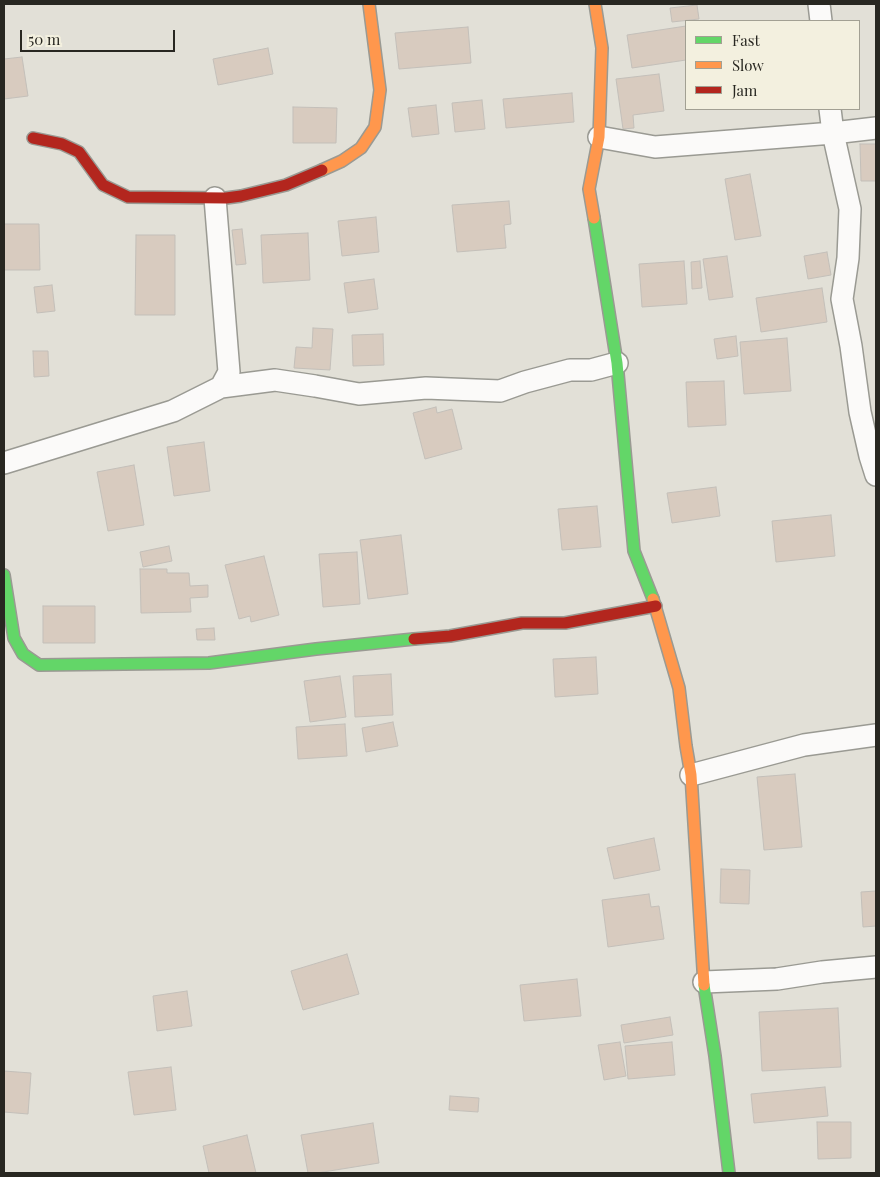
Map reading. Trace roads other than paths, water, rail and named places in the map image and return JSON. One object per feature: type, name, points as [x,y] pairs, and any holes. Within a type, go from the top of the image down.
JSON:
[{"type":"street","points":[[32,138],[62,144],[79,152],[102,185],[128,198],[226,198],[286,185],[342,161],[361,148],[375,127],[380,90],[369,4]]},
{"type":"street","points":[[595,4],[602,48],[599,137],[589,189],[617,363],[634,551],[656,606],[679,688],[691,775],[704,982],[729,1173]]},
{"type":"street","points":[[819,4],[821,20]]},
{"type":"street","points":[[830,110],[833,133],[850,209],[848,258],[842,298],[860,412],[876,475]]},
{"type":"street","points":[[599,137],[655,147],[876,128]]},
{"type":"street","points":[[215,198],[229,372],[220,388]]},
{"type":"street","points":[[4,463],[173,411],[220,388],[275,380],[359,394],[426,388],[500,392],[525,382],[570,370],[591,370],[617,363]]},
{"type":"street","points":[[4,575],[14,638],[23,654],[39,665],[210,663],[316,649],[450,636],[522,623],[565,623],[656,606]]},
{"type":"street","points":[[691,775],[804,745],[876,735]]},
{"type":"street","points":[[704,982],[777,979],[876,966]]}]
